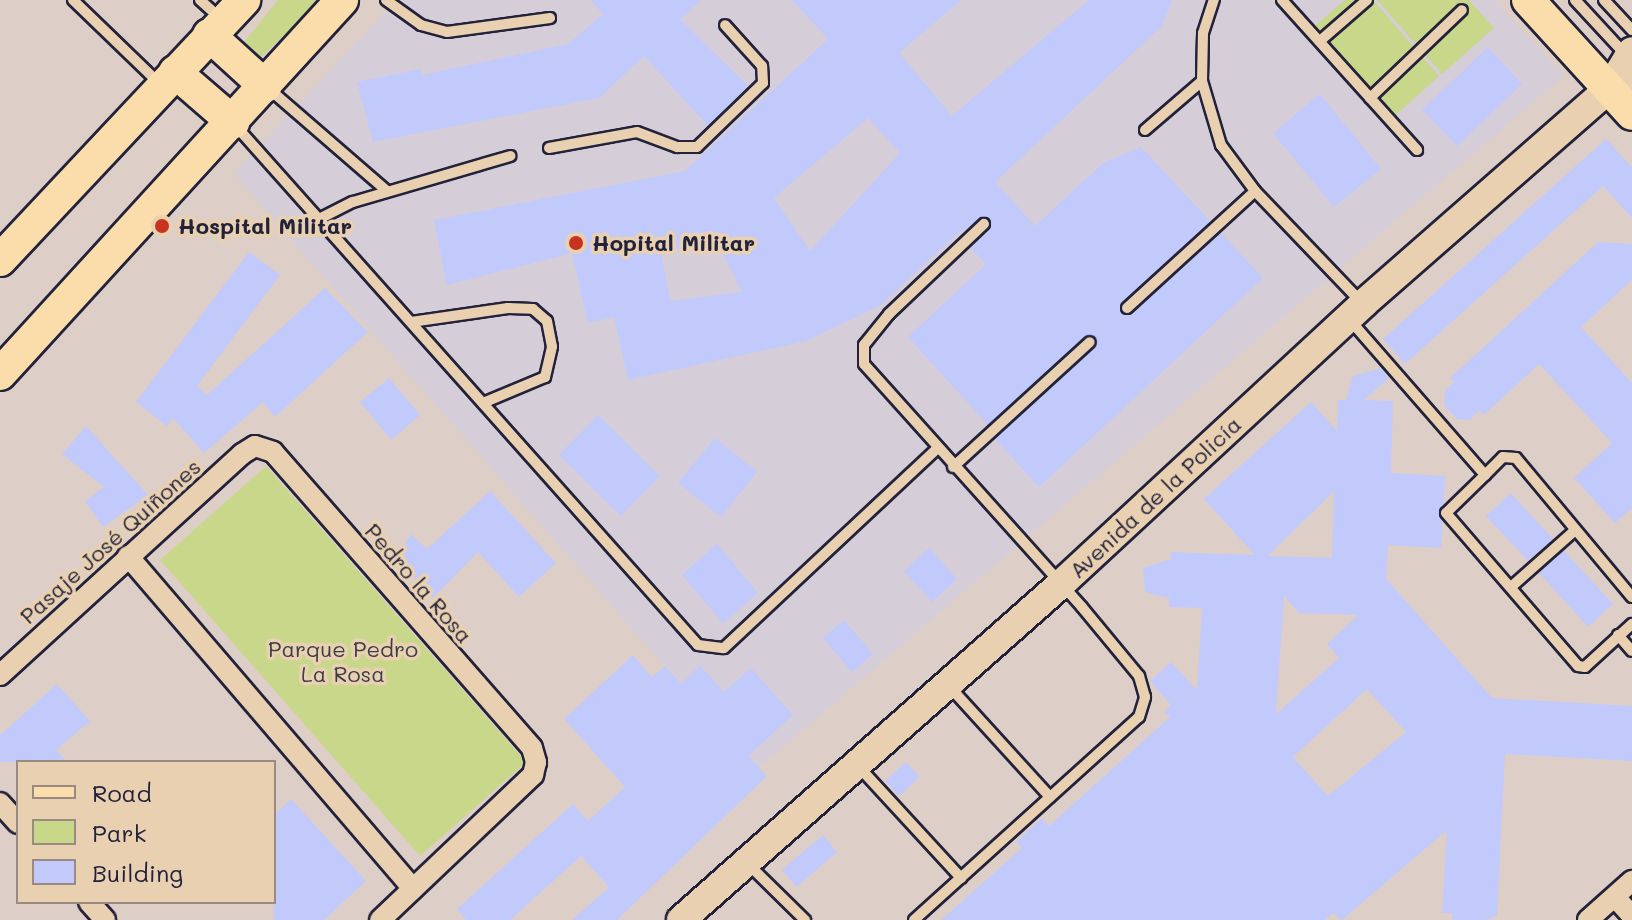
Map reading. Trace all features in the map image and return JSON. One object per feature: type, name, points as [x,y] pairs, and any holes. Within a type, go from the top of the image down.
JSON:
[{"type":"main road","points":[[0,260],[168,78],[210,11],[244,0]]},
{"type":"main road","points":[[0,374],[342,0]]},
{"type":"main road","points":[[1528,0],[1628,62],[1632,114]]},
{"type":"main road","points":[[210,11],[265,86]]},
{"type":"main road","points":[[168,78],[233,122]]},
{"type":"street","name":"Avenida de la Policía","points":[[681,920],[1061,584],[1628,62]]},
{"type":"street","name":"Pasaje José Quiñones","points":[[0,675],[128,556],[255,446]]},
{"type":"street","name":"Pedro la Rosa","points":[[255,446],[273,452],[532,748],[536,762],[533,775],[413,889]]},
{"type":"street","points":[[128,556],[413,889],[380,920]]},
{"type":"street","points":[[0,803],[16,821]]},
{"type":"street","points":[[1588,920],[1632,881]]},
{"type":"street","points":[[1615,897],[1632,916]]},
{"type":"lane","points":[[73,0],[168,78]]},
{"type":"lane","points":[[386,0],[421,25],[447,32],[550,18]]},
{"type":"lane","points":[[1214,0],[1203,33],[1202,81],[1221,145],[1485,475]]},
{"type":"lane","points":[[1282,0],[1417,150]]},
{"type":"lane","points":[[1321,40],[1367,0]]},
{"type":"lane","points":[[1575,0],[1628,62]]},
{"type":"lane","points":[[1604,0],[1628,62]]},
{"type":"lane","points":[[1370,98],[1462,10]]},
{"type":"lane","points":[[549,148],[637,132],[677,147],[697,147],[763,83],[762,66],[725,25]]},
{"type":"lane","points":[[1145,130],[1202,81]]},
{"type":"lane","points":[[265,86],[387,191]]},
{"type":"lane","points":[[233,122],[698,645],[724,648],[937,449]]},
{"type":"lane","points":[[319,219],[387,191],[510,156]]},
{"type":"lane","points":[[1127,308],[1255,191]]},
{"type":"lane","points":[[914,920],[1139,717],[1145,697],[1139,676],[864,364],[864,345],[984,224]]},
{"type":"lane","points":[[411,322],[508,308],[533,309],[547,321],[552,347],[545,377],[483,403]]},
{"type":"lane","points":[[953,467],[1090,342]]},
{"type":"lane","points":[[1632,597],[1573,532],[1516,458],[1503,457],[1446,513],[1582,668],[1632,624]]},
{"type":"lane","points":[[1511,587],[1573,532]]},
{"type":"lane","points":[[1618,635],[1632,651]]},
{"type":"lane","points":[[948,685],[1050,797]]},
{"type":"lane","points":[[857,765],[961,878]]},
{"type":"lane","points":[[746,862],[805,920]]},
{"type":"shaded area","points":[[396,0],[1494,0],[1564,76],[756,770],[234,174]]},
{"type":"green space","points":[[278,0],[320,0],[259,59],[244,42]]},
{"type":"green space","points":[[1345,0],[1373,0],[1439,76],[1388,122],[1309,31]]},
{"type":"green space","points":[[1377,0],[1469,0],[1494,28],[1442,74]]},
{"type":"green space","name":"Parque Pedro La Rosa","points":[[266,466],[526,762],[420,856],[160,560]]},
{"type":"building","points":[[591,0],[701,0],[680,19],[748,86],[708,126],[644,56],[599,98],[373,142],[357,82],[421,69],[422,75],[568,44],[603,14]]},
{"type":"building","name":"Hopital Militar","points":[[792,0],[961,0],[899,53],[952,116],[1089,0],[1172,0],[1162,26],[995,182],[1035,226],[1103,163],[1141,147],[1210,221],[1122,302],[1121,313],[1132,314],[1221,233],[1263,278],[1039,487],[995,439],[1095,348],[1096,337],[1085,336],[988,425],[908,337],[986,264],[971,248],[991,227],[987,217],[958,233],[881,305],[806,341],[628,380],[614,317],[588,323],[572,253],[447,285],[434,220],[685,171],[828,39]],"holes":[[[868,118],[900,153],[810,251],[774,198]],[[717,242],[742,292],[670,301],[661,252]]]},
{"type":"building","points":[[1488,47],[1522,84],[1457,146],[1422,110]]},
{"type":"building","points":[[1320,94],[1381,169],[1334,207],[1273,133]]},
{"type":"building","points":[[1606,139],[1632,167],[1632,218],[1603,186],[1405,364],[1383,339]]},
{"type":"building","points":[[1598,242],[1632,244],[1632,280],[1581,327],[1632,383],[1632,508],[1615,523],[1574,478],[1612,443],[1539,364],[1484,415],[1480,410],[1470,420],[1457,419],[1444,405],[1445,391],[1454,382],[1450,378]]},
{"type":"building","points":[[249,252],[280,275],[197,386],[207,395],[325,288],[368,332],[275,417],[263,402],[204,453],[173,418],[167,426],[136,402]]},
{"type":"building","points":[[1381,368],[1389,378],[1364,400],[1393,401],[1391,473],[1445,476],[1441,548],[1388,545],[1386,579],[1492,698],[1632,706],[1632,761],[1505,754],[1497,916],[1486,920],[1452,920],[1452,913],[1442,913],[1447,830],[1342,920],[1333,913],[1325,920],[941,920],[1022,848],[1016,842],[1042,818],[1049,826],[1170,717],[1164,711],[1171,705],[1150,681],[1171,662],[1197,690],[1202,608],[1169,607],[1169,598],[1145,592],[1143,568],[1171,559],[1171,552],[1255,555],[1204,499],[1311,402],[1337,431],[1338,400],[1346,400],[1353,376]],"holes":[[[1334,491],[1332,558],[1268,556]],[[1284,596],[1299,613],[1358,615],[1327,644],[1339,658],[1276,714]],[[1367,689],[1406,732],[1328,796],[1293,757]]]},
{"type":"building","points":[[389,378],[420,415],[391,440],[360,402]]},
{"type":"building","points":[[598,415],[660,476],[621,516],[559,455]]},
{"type":"building","points":[[86,426],[148,495],[103,527],[85,501],[104,487],[62,454]]},
{"type":"building","points":[[715,438],[757,472],[721,517],[678,483]]},
{"type":"building","points":[[490,491],[556,563],[519,597],[478,552],[433,598],[395,561],[411,534],[427,549]]},
{"type":"building","points":[[1511,493],[1553,539],[1528,561],[1486,516]]},
{"type":"building","points":[[717,544],[758,593],[723,623],[682,575]]},
{"type":"building","points":[[929,548],[957,579],[932,602],[904,571]]},
{"type":"building","points":[[1564,551],[1613,604],[1588,627],[1539,573]]},
{"type":"building","points":[[844,620],[873,654],[852,672],[823,638]]},
{"type":"building","points":[[633,655],[652,677],[665,666],[681,684],[700,665],[724,692],[751,668],[793,715],[748,756],[767,776],[617,920],[572,920],[609,887],[581,856],[510,920],[466,920],[457,909],[573,804],[588,821],[625,787],[564,719]]},
{"type":"building","points":[[57,684],[90,721],[56,750],[65,760],[0,762],[0,735]]},
{"type":"building","points":[[906,762],[920,777],[899,796],[885,781]]},
{"type":"building","points":[[291,799],[366,881],[324,920],[274,920],[276,813]]},
{"type":"building","points":[[823,835],[837,852],[797,887],[782,870]]},
{"type":"place","name":"Hospital Militar","points":[[162,226]]},
{"type":"place","name":"Hopital Militar","points":[[576,243]]}]
